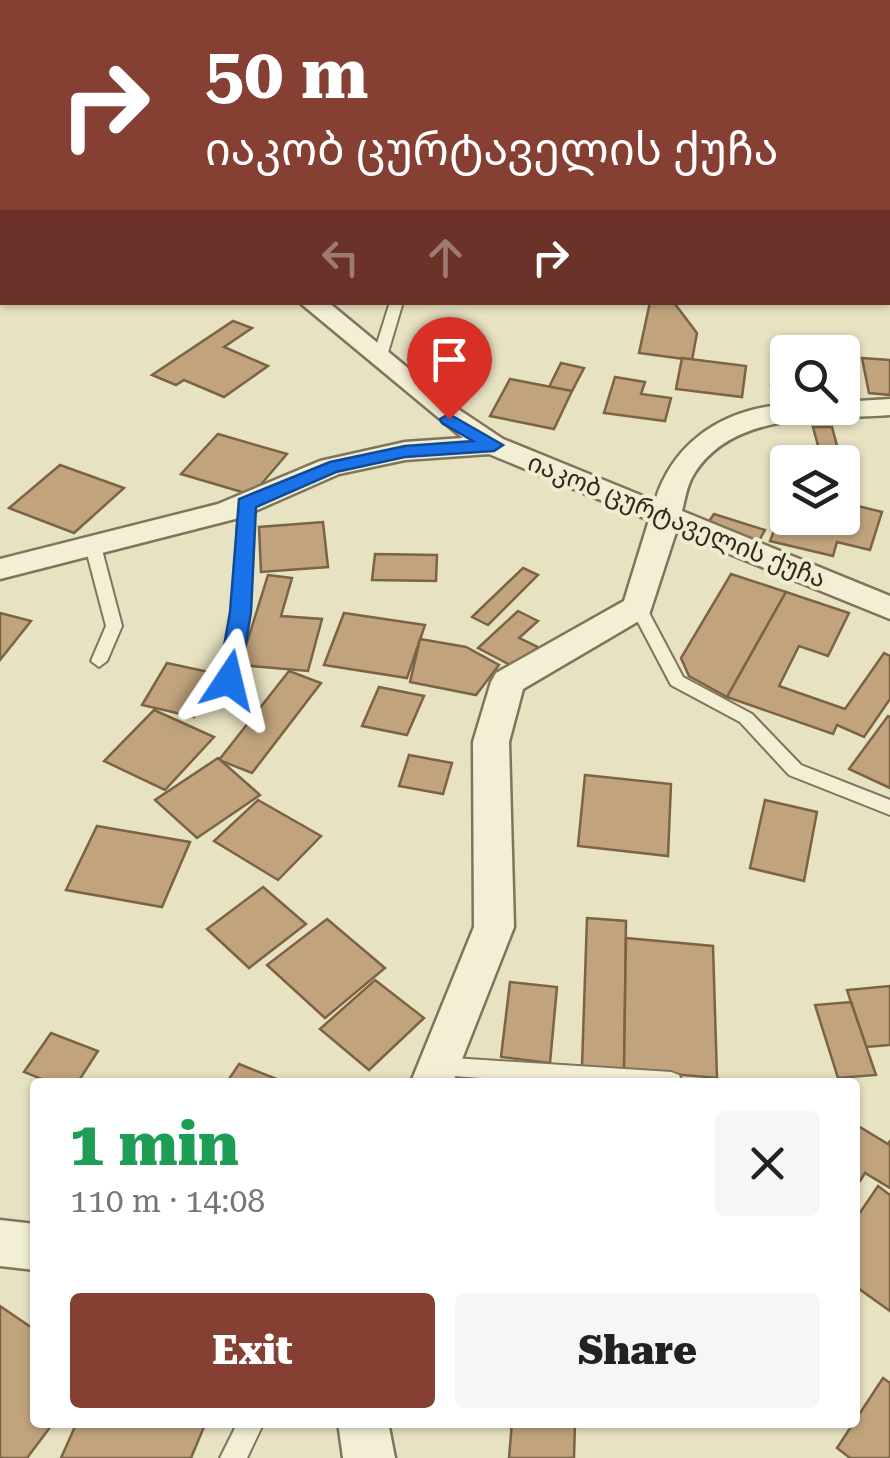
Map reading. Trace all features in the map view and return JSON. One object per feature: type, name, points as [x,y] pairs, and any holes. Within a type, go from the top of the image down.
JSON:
[{"type":"street","points":[[315,305],[380,356],[449,419],[494,445]]},
{"type":"street","points":[[435,1074],[494,927],[491,742],[508,682],[638,608],[679,472],[703,447],[739,423],[771,414],[890,407]]},
{"type":"street","name":"იაკობ ცურტაველის ქუჩა","points":[[0,569],[246,504],[330,468],[405,451],[494,445],[890,608]]},
{"type":"street","points":[[0,1243],[30,1246]]},
{"type":"street","points":[[364,1428],[369,1458]]},
{"type":"lane","points":[[380,356],[397,305]]},
{"type":"lane","points":[[229,680],[240,612],[246,504]]},
{"type":"lane","points":[[93,546],[114,626],[100,662]]},
{"type":"lane","points":[[638,608],[677,681],[746,718],[795,770],[890,808]]},
{"type":"lane","points":[[435,1074],[553,1078]]},
{"type":"lane","points":[[233,1458],[249,1428]]},
{"type":"building","points":[[649,305],[676,305],[697,333],[692,360],[639,353]]},
{"type":"building","points":[[233,321],[252,328],[224,347],[268,366],[224,397],[184,380],[176,385],[152,375]]},
{"type":"building","points":[[682,358],[746,366],[742,397],[676,389]]},
{"type":"building","points":[[862,358],[890,360],[890,395],[869,393]]},
{"type":"building","points":[[561,363],[584,368],[572,391],[549,387]]},
{"type":"building","points":[[615,377],[645,382],[641,394],[671,398],[665,421],[604,413]]},
{"type":"building","points":[[510,379],[572,391],[554,429],[490,416]]},
{"type":"building","points":[[813,427],[832,427],[837,445],[818,445]]},
{"type":"building","points":[[218,434],[287,454],[252,495],[181,474]]},
{"type":"building","points":[[60,465],[124,488],[74,533],[9,508]]},
{"type":"building","points":[[860,506],[882,512],[870,550],[837,542],[833,556],[770,541],[772,535],[860,535]]},
{"type":"building","points":[[714,514],[765,530],[759,541],[707,524]]},
{"type":"building","points":[[323,522],[328,567],[261,572],[259,527]]},
{"type":"building","points":[[375,554],[437,555],[436,581],[372,580]]},
{"type":"building","points":[[523,568],[538,575],[488,625],[472,617]]},
{"type":"building","points":[[731,574],[786,592],[727,697],[689,676],[681,658]]},
{"type":"building","points":[[268,575],[292,578],[281,616],[322,619],[308,671],[240,665]]},
{"type":"building","points":[[786,592],[849,613],[828,656],[799,646],[779,686],[845,709],[884,653],[890,656],[890,699],[864,737],[837,725],[833,734],[727,697]]},
{"type":"building","points":[[518,611],[538,621],[519,638],[538,647],[516,668],[478,648]]},
{"type":"building","points":[[0,613],[31,621],[0,660]]},
{"type":"building","points":[[344,613],[425,625],[407,678],[324,665]]},
{"type":"building","points":[[420,639],[466,647],[499,665],[476,695],[410,682]]},
{"type":"building","points":[[167,663],[218,674],[194,717],[142,705]]},
{"type":"building","points":[[289,671],[321,683],[252,773],[219,760]]},
{"type":"building","points":[[379,687],[424,696],[407,735],[362,726]]},
{"type":"building","points":[[154,710],[214,737],[165,790],[104,761]]},
{"type":"building","points":[[890,717],[890,788],[849,769]]},
{"type":"building","points":[[409,755],[452,763],[443,794],[399,786]]},
{"type":"building","points":[[218,758],[260,795],[197,838],[155,800]]},
{"type":"building","points":[[585,775],[671,784],[668,856],[578,846]]},
{"type":"building","points":[[258,800],[321,836],[278,880],[214,841]]},
{"type":"building","points":[[765,800],[817,812],[804,881],[750,868]]},
{"type":"building","points":[[97,826],[190,842],[162,907],[66,890]]},
{"type":"building","points":[[263,887],[306,924],[249,968],[207,929]]},
{"type":"building","points":[[587,918],[626,921],[624,1070],[582,1066]]},
{"type":"building","points":[[327,919],[385,968],[325,1018],[267,965]]},
{"type":"building","points":[[626,938],[713,946],[717,1078],[624,1070]]},
{"type":"building","points":[[375,980],[424,1018],[369,1070],[320,1029]]},
{"type":"building","points":[[510,982],[557,987],[550,1063],[501,1057]]},
{"type":"building","points":[[890,986],[890,1045],[866,1047],[847,990]]},
{"type":"building","points":[[851,1002],[876,1075],[838,1078],[815,1005]]},
{"type":"building","points":[[51,1033],[98,1051],[81,1078],[39,1078],[24,1072]]},
{"type":"building","points":[[239,1064],[274,1078],[230,1078]]},
{"type":"building","points":[[860,1127],[888,1144],[890,1141],[890,1188],[865,1173],[860,1181]]},
{"type":"building","points":[[878,1186],[890,1195],[890,1311],[860,1290],[860,1213]]},
{"type":"building","points":[[0,1306],[30,1327],[30,1428],[50,1428],[27,1458],[0,1458]]},
{"type":"building","points":[[883,1378],[890,1383],[890,1458],[850,1458],[837,1448],[850,1428],[860,1428],[860,1413]]},
{"type":"building","points":[[74,1428],[204,1428],[191,1458],[61,1458]]},
{"type":"building","points":[[512,1428],[575,1428],[574,1458],[509,1458]]},
{"type":"route","points":[[229,680],[240,612],[246,504],[330,468],[405,451],[494,445],[449,419]]}]
